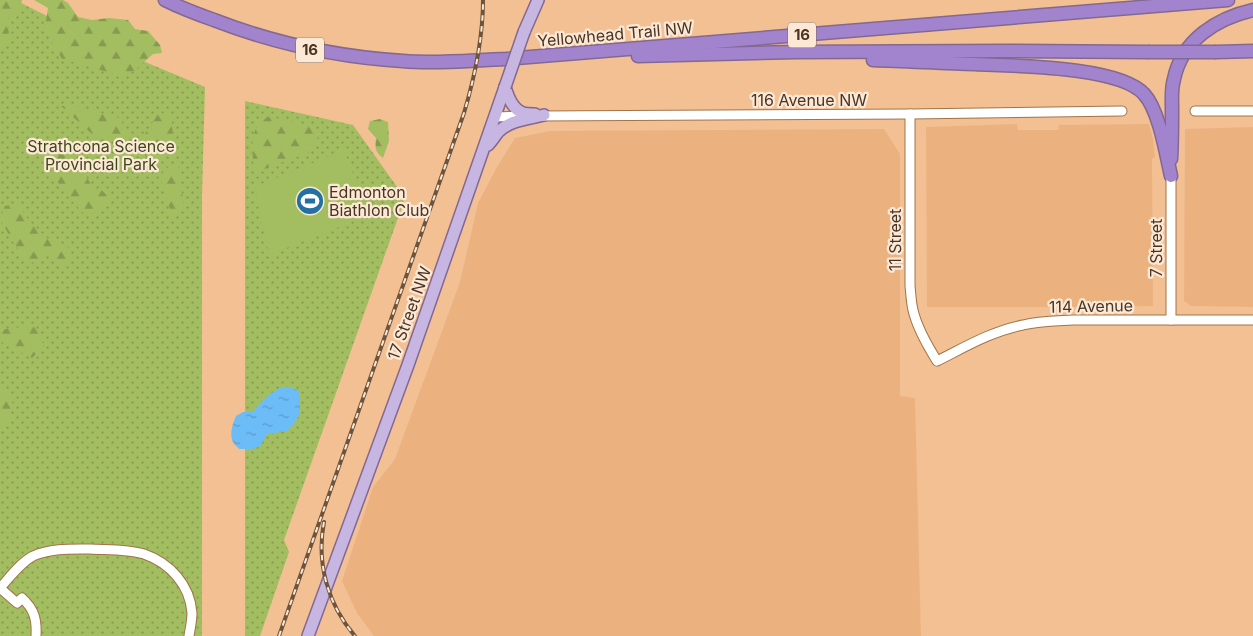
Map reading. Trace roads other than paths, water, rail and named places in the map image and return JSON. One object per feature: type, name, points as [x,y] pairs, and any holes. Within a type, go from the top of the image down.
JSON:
[{"type":"highway","name":"Yellowhead Trail NW","points":[[165,0],[256,35],[307,49],[347,56],[435,62],[529,57],[1228,0]]},
{"type":"highway","points":[[1171,176],[1172,91],[1179,63],[1190,45],[1206,30],[1226,18],[1253,10]]},
{"type":"highway","points":[[529,57],[618,57],[796,52],[1253,51]]},
{"type":"highway","points":[[796,52],[836,58],[1061,69],[1116,79],[1138,88],[1150,103],[1156,117],[1171,176]]},
{"type":"main road","name":"17 Street NW","points":[[308,636],[408,365],[531,12],[538,0]]},
{"type":"main road","points":[[505,86],[513,106],[521,113],[544,115]]},
{"type":"main road","points":[[483,153],[506,126],[544,115]]},
{"type":"street","name":"116 Avenue NW","points":[[495,117],[544,115],[910,114],[1122,111]]},
{"type":"street","points":[[1195,111],[1253,111]]},
{"type":"street","name":"11 Street","points":[[910,114],[910,286],[912,309],[927,346],[937,361]]},
{"type":"street","name":"7 Street","points":[[1171,176],[1171,320]]},
{"type":"street","name":"114 Avenue","points":[[937,361],[978,340],[1002,330],[1024,324],[1073,320],[1253,320]]},
{"type":"street","points":[[36,636],[35,617],[28,604],[22,598],[17,603],[0,588],[29,558],[64,549],[131,551],[160,561],[178,577],[186,590],[192,614],[189,636]]},
{"type":"water","points":[[283,387],[298,390],[300,408],[296,421],[288,431],[267,434],[262,444],[256,448],[239,449],[233,443],[231,436],[236,416],[243,412],[254,411],[267,397]]},
{"type":"railway","points":[[279,636],[464,113],[478,57],[483,0]]},
{"type":"railway","points":[[324,522],[322,553],[326,583],[338,611],[355,636]]},
{"type":"place","name":"Edmonton Biathlon Club","points":[[310,201]]},
{"type":"park label","name":"Strathcona Science Provincial Park","points":[[101,155]]}]
